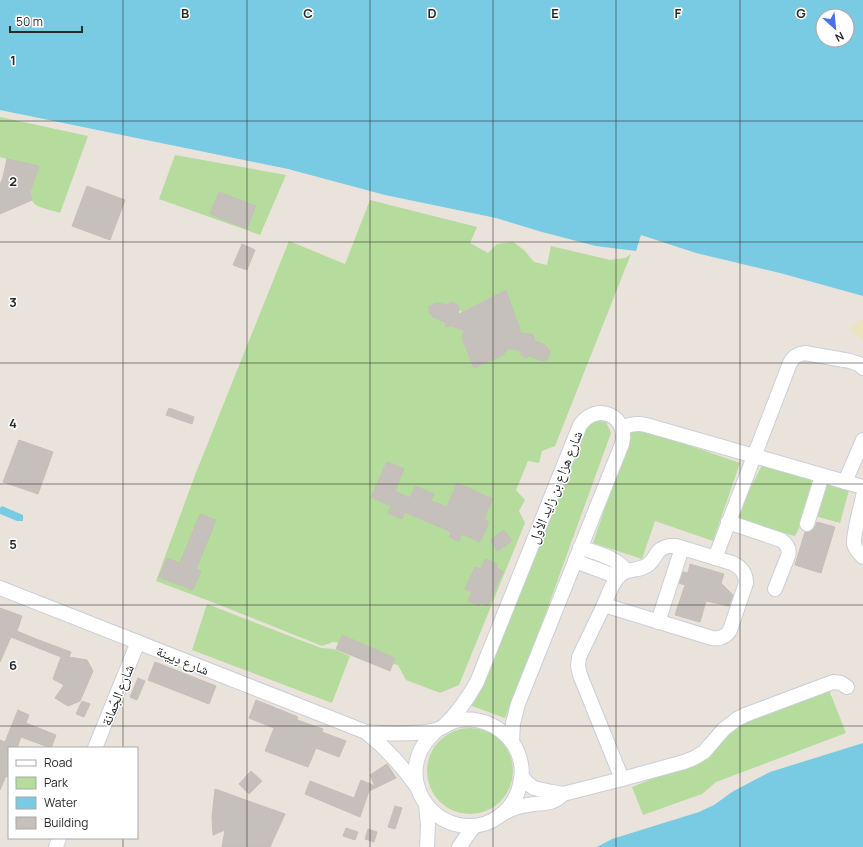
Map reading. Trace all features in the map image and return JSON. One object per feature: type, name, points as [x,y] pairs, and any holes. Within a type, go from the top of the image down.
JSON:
[{"type":"street","points":[[715,558],[792,358],[800,354],[806,354],[850,361],[859,364],[863,368]]},
{"type":"street","name":"شارع هزاع بن زايد الأول","points":[[441,728],[455,716],[471,694],[477,682],[580,425],[586,417],[596,413],[601,413],[616,418],[622,428]]},
{"type":"street","points":[[512,742],[513,723],[518,704],[622,444],[622,428],[636,424],[646,425],[863,487]]},
{"type":"street","points":[[846,482],[863,440]]},
{"type":"street","points":[[807,524],[822,476]]},
{"type":"street","points":[[863,496],[854,537],[858,553],[863,557]]},
{"type":"street","points":[[728,522],[781,540],[787,545],[789,552],[788,556],[775,589]]},
{"type":"street","points":[[575,561],[622,574],[647,565],[659,550],[666,546],[676,546],[736,565],[742,570],[746,578],[746,583],[730,630],[726,635],[720,638],[712,638],[604,605]]},
{"type":"street","points":[[580,548],[614,560],[621,565],[622,574],[604,605],[579,657],[578,666],[580,675],[622,779]]},
{"type":"street","points":[[658,622],[682,548]]},
{"type":"street","name":"شارع دِيينة","points":[[0,588],[366,732],[393,756],[418,788]]},
{"type":"street","name":"شارع الجُمانة","points":[[95,747],[138,642]]},
{"type":"street","points":[[522,776],[540,797],[551,802],[563,794],[684,762],[694,758],[704,752],[724,729],[745,715],[833,682],[841,683],[848,687]]},
{"type":"street","points":[[503,813],[516,796],[520,787],[522,776],[518,753],[512,742],[505,734],[487,723],[477,720],[461,721],[441,728],[429,737],[418,756],[416,778],[418,788],[426,805],[438,816],[452,824],[474,826],[485,823],[503,813],[516,807],[523,806],[540,797]]},
{"type":"street","name":"شارع دِيينة","points":[[366,732],[401,734],[441,728]]},
{"type":"street","points":[[426,805],[428,825],[427,847]]},
{"type":"street","points":[[459,847],[474,826]]},
{"type":"green space","points":[[0,117],[88,136],[60,213],[36,205],[31,197],[33,181],[39,166],[0,157]]},
{"type":"green space","points":[[175,155],[286,175],[260,235],[159,199]],"holes":[[[219,192],[256,207],[247,228],[210,214]]]},
{"type":"green space","points":[[370,200],[477,227],[470,243],[488,253],[497,244],[513,242],[524,250],[534,262],[547,265],[551,246],[610,260],[625,258],[631,254],[555,446],[542,451],[539,463],[528,461],[516,490],[525,500],[519,511],[525,523],[459,685],[440,693],[406,680],[398,665],[393,664],[395,658],[342,635],[339,643],[333,642],[322,646],[156,581],[195,475],[289,241],[345,264]],"holes":[[[506,290],[522,336],[527,333],[533,334],[535,341],[545,345],[550,351],[548,359],[530,356],[525,358],[521,355],[521,351],[508,348],[503,355],[474,368],[462,338],[464,332],[452,326],[446,327],[446,323],[432,316],[429,306],[437,303],[447,305],[452,302],[458,305],[458,310],[462,312]],[[387,462],[404,469],[395,491],[410,498],[415,486],[434,494],[431,501],[450,509],[451,498],[457,483],[493,499],[484,519],[489,522],[480,542],[462,534],[459,541],[449,537],[451,532],[405,512],[402,519],[391,506],[371,497]],[[200,514],[215,520],[199,561],[184,555]],[[504,530],[512,541],[498,551],[490,540]],[[167,558],[201,571],[193,590],[160,577]],[[485,559],[496,568],[503,571],[488,606],[480,603],[478,606],[468,601],[472,592],[465,589],[481,569]]]},
{"type":"green space","points":[[592,420],[606,422],[611,433],[545,615],[505,718],[469,705],[580,430]]},
{"type":"green space","points":[[633,426],[740,463],[713,541],[655,521],[642,559],[593,543]]},
{"type":"green space","points":[[762,465],[812,479],[801,524],[795,536],[739,522],[738,513]]},
{"type":"green space","points":[[820,482],[849,490],[840,523],[811,515]]},
{"type":"green space","points":[[207,604],[321,648],[334,649],[350,656],[332,703],[192,650]]},
{"type":"green space","points":[[829,690],[846,733],[716,782],[702,794],[643,815],[632,787],[704,758],[729,729]]},
{"type":"green space","points":[[462,728],[478,728],[487,731],[501,740],[510,754],[513,763],[513,779],[510,788],[501,802],[487,811],[478,814],[462,814],[446,807],[439,802],[434,795],[427,779],[427,763],[434,747],[439,740],[446,735]]},
{"type":"sand","points":[[863,318],[863,340],[848,330]]},
{"type":"water","points":[[0,0],[863,0],[863,296],[780,273],[696,253],[641,235],[636,251],[596,246],[496,218],[385,195],[288,169],[0,110]]},
{"type":"water","points":[[2,506],[23,515],[23,521],[17,521],[0,514],[0,508]]},
{"type":"water","points":[[863,743],[863,847],[597,847],[612,839],[699,812],[714,805],[732,792],[770,772]]},
{"type":"building","points":[[7,159],[39,166],[30,192],[32,200],[0,214],[0,185]]},
{"type":"building","points":[[87,186],[125,200],[110,240],[72,226]]},
{"type":"building","points":[[219,192],[256,206],[247,229],[210,214]]},
{"type":"building","points":[[242,244],[255,250],[247,270],[233,265]]},
{"type":"building","points":[[506,290],[521,333],[533,334],[535,341],[545,345],[550,351],[548,359],[543,361],[530,356],[525,358],[521,355],[521,351],[508,348],[503,355],[474,368],[462,338],[464,331],[452,326],[445,327],[446,323],[433,317],[429,312],[429,306],[437,303],[447,305],[452,302],[458,305],[459,314]]},
{"type":"building","points":[[169,408],[194,417],[192,424],[166,415]]},
{"type":"building","points":[[19,440],[53,452],[38,494],[3,482]]},
{"type":"building","points":[[387,462],[404,469],[395,491],[410,498],[415,486],[434,494],[431,501],[447,507],[457,483],[493,499],[484,519],[489,522],[480,542],[462,534],[459,541],[449,537],[451,532],[405,512],[402,519],[388,513],[391,506],[371,497]]},
{"type":"building","points":[[200,514],[216,520],[196,569],[201,571],[193,590],[159,577],[167,558],[180,563]]},
{"type":"building","points":[[817,522],[835,527],[821,573],[795,565],[805,532],[812,530]]},
{"type":"building","points":[[504,530],[512,541],[498,551],[490,540]]},
{"type":"building","points":[[485,559],[497,564],[496,568],[503,571],[488,606],[480,603],[479,606],[468,601],[472,592],[465,589],[475,567],[481,569]]},
{"type":"building","points":[[690,564],[724,574],[721,583],[733,595],[729,606],[706,601],[700,622],[675,615],[685,585],[679,583],[683,572],[688,573]]},
{"type":"building","points":[[0,608],[22,616],[17,631],[71,652],[69,657],[87,660],[93,671],[80,701],[68,706],[55,698],[64,685],[53,679],[61,657],[11,637],[0,662]]},
{"type":"building","points":[[342,635],[395,658],[390,671],[336,649]]},
{"type":"building","points":[[155,662],[216,686],[209,704],[148,680]]},
{"type":"building","points":[[138,678],[145,681],[137,700],[130,697]]},
{"type":"building","points":[[256,700],[298,717],[297,720],[323,729],[322,732],[346,741],[339,757],[316,748],[308,767],[265,751],[274,728],[249,718]]},
{"type":"building","points":[[82,701],[90,704],[84,717],[76,714]]},
{"type":"building","points":[[18,710],[29,715],[26,723],[56,735],[51,747],[21,737],[17,747],[8,747],[8,777],[6,776],[0,790],[0,740],[5,742]]},
{"type":"building","points":[[387,764],[396,778],[369,791],[360,817],[305,794],[310,781],[354,798],[361,780],[375,786],[370,775]]},
{"type":"building","points":[[251,771],[262,781],[249,794],[239,784]]},
{"type":"building","points":[[215,789],[285,814],[270,847],[222,847],[225,830],[213,835],[212,817]]},
{"type":"building","points":[[395,806],[402,808],[395,829],[388,827]]},
{"type":"building","points":[[346,828],[358,832],[355,840],[343,836]]},
{"type":"building","points":[[368,829],[377,832],[374,842],[365,839]]}]
